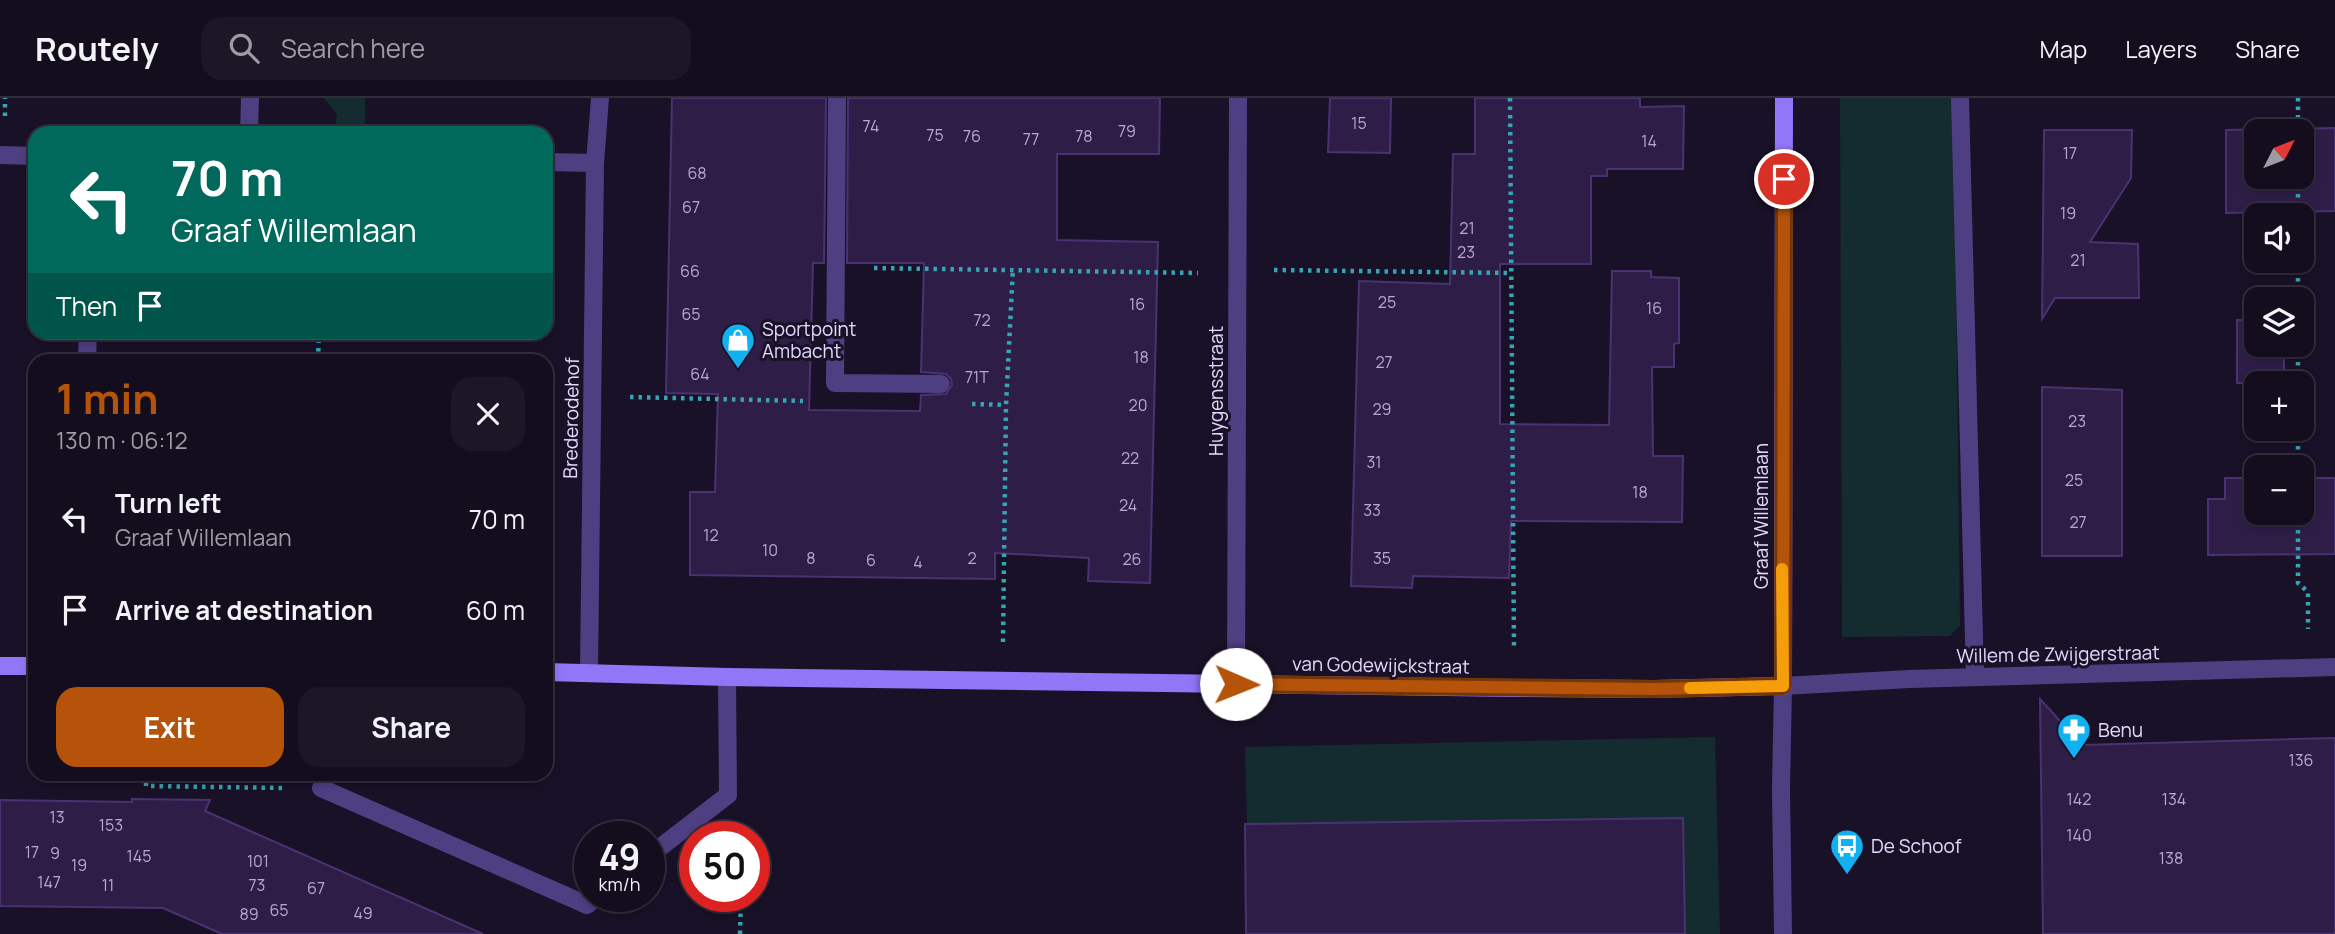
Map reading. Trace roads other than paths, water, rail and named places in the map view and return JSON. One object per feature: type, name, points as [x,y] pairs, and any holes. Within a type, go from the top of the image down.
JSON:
[{"type":"main road","name":"Graaf Willemlaan","points":[[1783,686],[1784,98]]},
{"type":"main road","points":[[0,666],[28,666]]},
{"type":"main road","name":"van Godewijckstraat","points":[[553,672],[1514,688],[1783,686]]},
{"type":"street","points":[[248,126],[250,98]]},
{"type":"street","name":"Brederodehof","points":[[589,673],[595,163],[600,98]]},
{"type":"street","points":[[837,98],[835,383],[941,384]]},
{"type":"street","name":"Huygensstraat","points":[[1236,684],[1238,98]]},
{"type":"street","points":[[1960,98],[1975,677]]},
{"type":"street","points":[[0,155],[28,156]]},
{"type":"street","points":[[553,162],[595,163]]},
{"type":"street","name":"Willem de Zwijgerstraat","points":[[1783,686],[1975,677],[2335,667]]},
{"type":"street","points":[[665,843],[727,795],[727,677]]},
{"type":"street","name":"Graaf Willemlaan","points":[[1783,686],[1783,934]]},
{"type":"street","points":[[321,788],[574,899]]},
{"type":"place","name":"Sportpoint Ambacht","points":[[738,370]]},
{"type":"place","name":"Benu","points":[[2074,760]]},
{"type":"place","name":"De Schoof","points":[[1847,876]]}]
